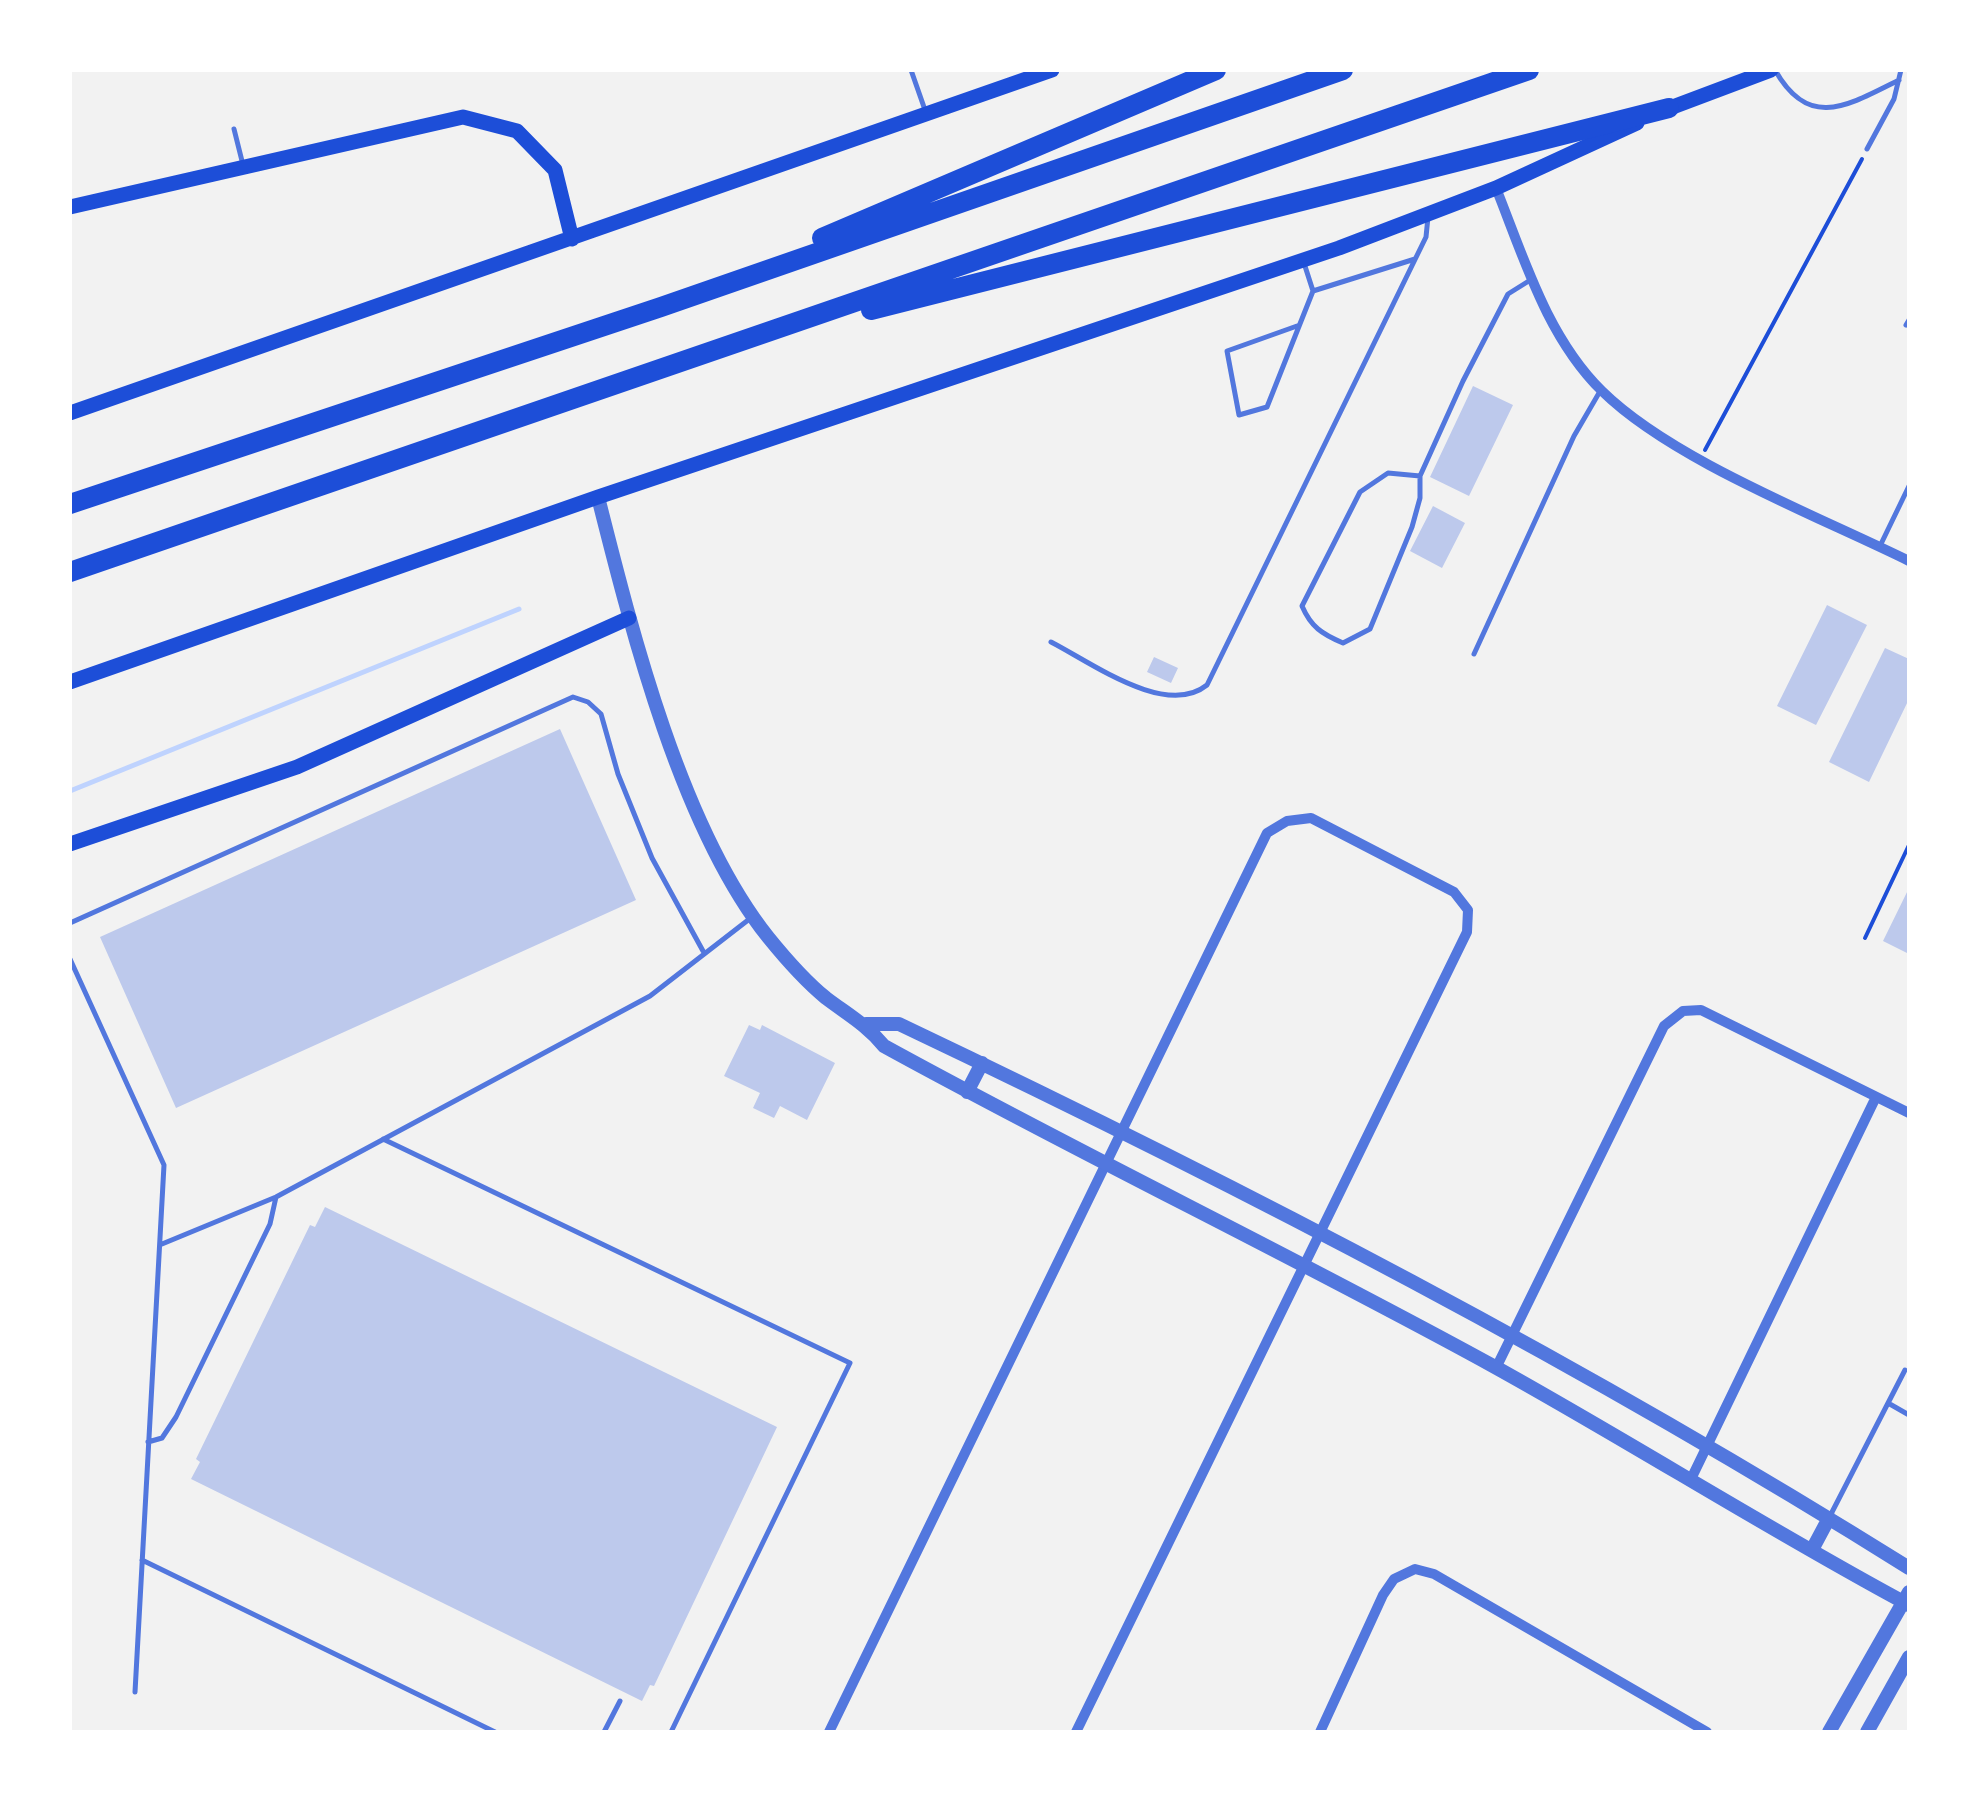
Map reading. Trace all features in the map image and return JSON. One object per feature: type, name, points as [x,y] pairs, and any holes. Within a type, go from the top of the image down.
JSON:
[{"type":"highway","points":[[660,307],[1216,70]]},
{"type":"highway","points":[[70,504],[660,307],[1344,70]]},
{"type":"highway","points":[[70,572],[1529,70]]},
{"type":"highway","points":[[734,345],[1669,108]]},
{"type":"main road","points":[[70,413],[1052,70]]},
{"type":"main road","points":[[70,682],[598,497],[1304,260],[1496,188],[1669,108],[1773,70]]},
{"type":"main road","points":[[70,207],[464,117],[518,132],[556,170],[572,239]]},
{"type":"main road","points":[[70,844],[297,767],[629,618]]},
{"type":"street","points":[[1496,188],[1559,334],[1601,390],[1656,434],[1909,561]]},
{"type":"street","points":[[598,497],[629,618],[709,838],[753,916],[798,972],[866,1024],[884,1046],[1104,1167],[1303,1263],[1907,1600],[1829,1732]]},
{"type":"street","points":[[829,1732],[1268,833],[1287,821],[1311,818],[1454,892],[1468,910],[1466,932],[1076,1732]]},
{"type":"street","points":[[1496,1368],[1664,1026],[1675,1015],[1701,1010],[1909,1113]]},
{"type":"street","points":[[866,1024],[899,1024],[1122,1130],[1319,1231],[1829,1518],[1909,1568]]},
{"type":"street","points":[[967,1092],[982,1063]]},
{"type":"street","points":[[1692,1477],[1876,1097]]},
{"type":"street","points":[[1813,1548],[1829,1518]]},
{"type":"street","points":[[1320,1732],[1389,1585],[1404,1572],[1421,1569],[1707,1732]]},
{"type":"street","points":[[1867,1732],[1909,1657]]},
{"type":"lane","points":[[911,70],[926,114]]},
{"type":"lane","points":[[1773,70],[1790,96],[1812,109],[1833,107],[1898,80]]},
{"type":"lane","points":[[1867,149],[1894,99],[1901,70]]},
{"type":"lane","points":[[234,129],[244,169]]},
{"type":"lane","points":[[1051,642],[1158,696],[1183,698],[1207,685],[1426,236],[1428,214]]},
{"type":"lane","points":[[1313,291],[1415,259]]},
{"type":"lane","points":[[1297,326],[1227,352],[1239,416],[1267,407],[1313,291],[1304,260]]},
{"type":"lane","points":[[1420,476],[1388,473],[1360,492],[1302,606],[1310,623],[1325,635],[1344,643],[1370,628],[1412,526],[1420,498],[1420,476],[1508,294],[1532,279]]},
{"type":"lane","points":[[1474,654],[1574,436],[1601,390]]},
{"type":"lane","points":[[1880,547],[1909,486]]},
{"type":"lane","points":[[70,923],[572,697],[588,702],[601,714],[618,774],[652,858],[704,951]]},
{"type":"lane","points":[[162,1244],[276,1197],[650,996],[753,916]]},
{"type":"lane","points":[[70,959],[164,1164],[135,1692]]},
{"type":"lane","points":[[383,1139],[850,1363],[671,1732]]},
{"type":"lane","points":[[148,1442],[162,1438],[176,1417],[270,1224],[276,1197]]},
{"type":"lane","points":[[1829,1518],[1906,1370]]},
{"type":"lane","points":[[1888,1404],[1909,1414]]},
{"type":"lane","points":[[142,1560],[495,1732]]},
{"type":"lane","points":[[604,1732],[620,1701]]},
{"type":"path","points":[[1701,458],[1867,149]]},
{"type":"path","points":[[1865,938],[1909,845]]},
{"type":"building","points":[[1473,386],[1513,405],[1469,496],[1430,477]]},
{"type":"building","points":[[1433,506],[1465,523],[1442,568],[1410,551]]},
{"type":"building","points":[[1827,605],[1867,625],[1816,725],[1777,706]]},
{"type":"building","points":[[1885,648],[1909,659],[1909,699],[1869,782],[1829,762]]},
{"type":"building","points":[[1154,657],[1178,668],[1171,683],[1147,672]]},
{"type":"building","points":[[560,729],[636,900],[176,1108],[100,937]]},
{"type":"building","points":[[1909,888],[1909,954],[1883,941]]},
{"type":"building","points":[[749,1025],[760,1030],[762,1025],[835,1063],[807,1120],[780,1106],[774,1118],[753,1108],[760,1093],[724,1076]]},
{"type":"building","points":[[325,1207],[777,1427],[654,1686],[650,1685],[642,1701],[191,1479],[200,1462],[196,1459],[310,1225],[315,1227]]},
{"type":"waterway","points":[[70,791],[519,609]]}]
